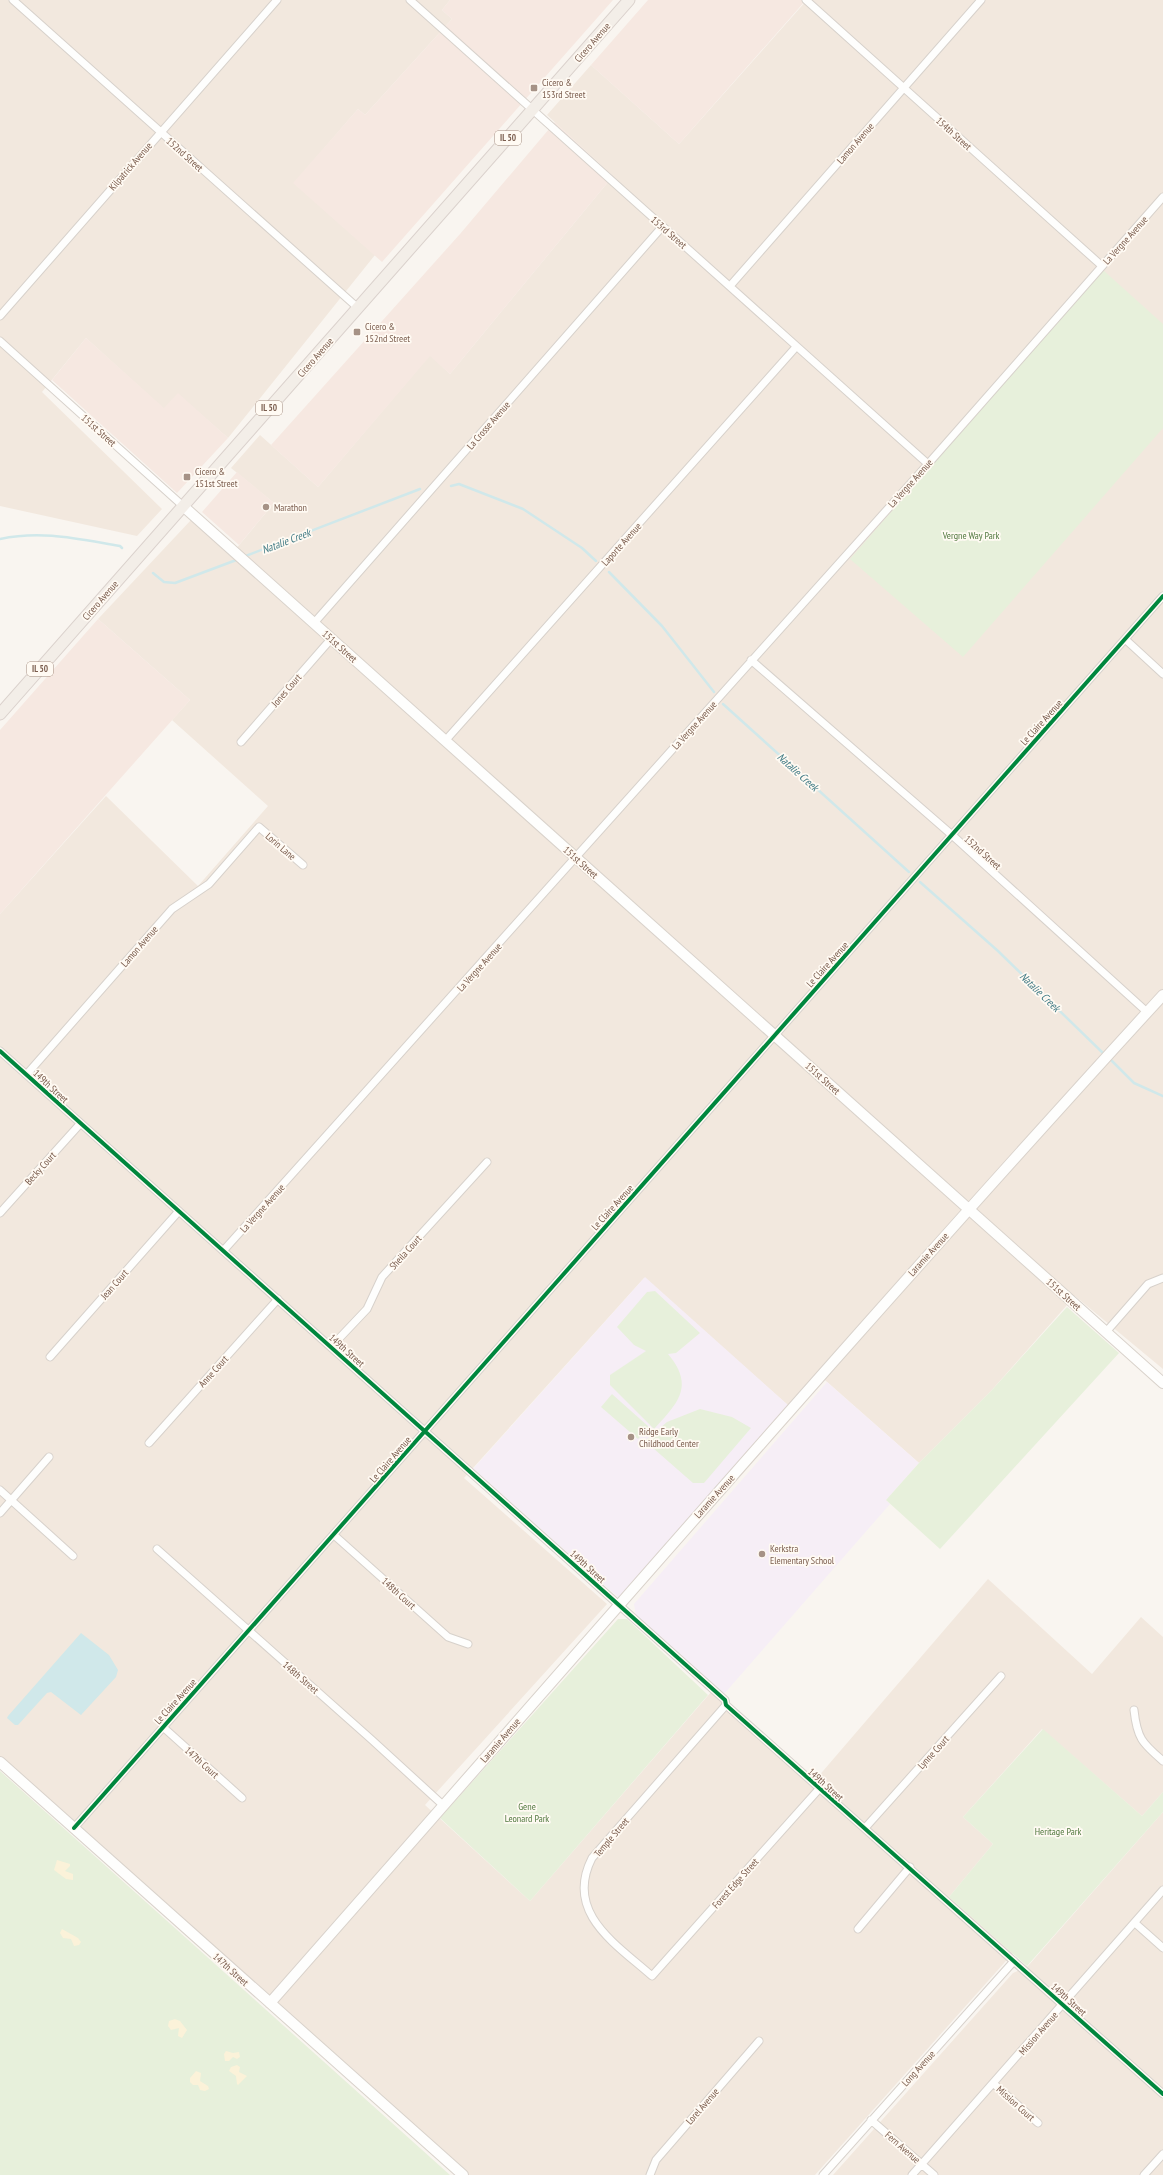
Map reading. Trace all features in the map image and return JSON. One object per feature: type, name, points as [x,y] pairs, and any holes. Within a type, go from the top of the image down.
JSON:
[{"type":"main road","name":"Cicero Avenue","points":[[0,714],[629,0]]},
{"type":"street","name":"152nd Street","points":[[13,0],[358,308]]},
{"type":"street","name":"Kilpatrick Avenue","points":[[0,316],[277,0]]},
{"type":"street","name":"153rd Street","points":[[410,0],[928,464]]},
{"type":"street","name":"154th Street","points":[[806,0],[1102,266]]},
{"type":"street","name":"Lamon Avenue","points":[[730,286],[981,0]]},
{"type":"street","name":"La Vergne Avenue","points":[[223,1251],[928,464],[1163,197]]},
{"type":"street","name":"La Crosse Avenue","points":[[314,623],[662,227]]},
{"type":"street","name":"151st Street","points":[[0,341],[1163,1383]]},
{"type":"street","name":"Laporte Avenue","points":[[446,741],[796,347]]},
{"type":"street","name":"Le Claire Avenue","points":[[74,1828],[1163,596]]},
{"type":"street","name":"Jones Court","points":[[241,742],[332,639]]},
{"type":"street","points":[[1125,639],[1163,674]]},
{"type":"street","name":"152nd Street","points":[[751,660],[952,835],[1147,1012]]},
{"type":"street","name":"Lamon Avenue","points":[[27,1074],[172,909],[209,884],[259,827]]},
{"type":"street","name":"Lorin Lane","points":[[259,827],[303,865]]},
{"type":"street","name":"Laramie Avenue","points":[[270,2003],[444,1806],[618,1604],[968,1208],[1163,994]]},
{"type":"street","name":"149th Street","points":[[0,1051],[725,1700],[726,1705],[819,1789],[910,1867],[1163,2094]]},
{"type":"street","name":"Becky Court","points":[[0,1213],[80,1124]]},
{"type":"street","name":"Sheila Court","points":[[331,1347],[367,1309],[382,1277],[487,1162]]},
{"type":"street","name":"Jean Court","points":[[50,1357],[179,1211]]},
{"type":"street","points":[[1106,1332],[1148,1284],[1163,1278]]},
{"type":"street","name":"Anne Court","points":[[149,1443],[278,1299]]},
{"type":"street","points":[[0,1513],[49,1457]]},
{"type":"street","points":[[0,1490],[73,1556]]},
{"type":"street","name":"148th Court","points":[[334,1535],[448,1637],[468,1644]]},
{"type":"street","name":"148th Street","points":[[157,1549],[444,1806]]},
{"type":"street","name":"Lynne Court","points":[[865,1828],[1001,1676]]},
{"type":"street","name":"Temple Street","points":[[652,1976],[594,1923],[589,1912],[584,1888],[588,1866],[599,1849],[726,1705]]},
{"type":"street","points":[[1134,1710],[1136,1732],[1147,1747],[1163,1762]]},
{"type":"street","name":"147th Court","points":[[162,1727],[242,1798]]},
{"type":"street","name":"147th Street","points":[[0,1762],[462,2175]]},
{"type":"street","name":"Forest Edge Street","points":[[652,1976],[819,1789]]},
{"type":"street","points":[[858,1929],[910,1867]]},
{"type":"street","name":"Mission Avenue","points":[[912,2175],[994,2084],[1163,1890]]},
{"type":"street","points":[[1135,1922],[1163,1948]]},
{"type":"street","name":"Long Avenue","points":[[824,2175],[871,2120],[1014,1961]]},
{"type":"street","name":"Lorel Avenue","points":[[650,2175],[656,2160],[759,2041]]},
{"type":"street","name":"Mission Court","points":[[994,2084],[1038,2123]]},
{"type":"street","name":"Fern Avenue","points":[[871,2120],[934,2175]]},
{"type":"street","points":[[1144,2175],[1163,2154]]},
{"type":"shaded area","points":[[0,0],[450,0],[442,10],[452,19],[365,115],[358,109],[294,183],[375,255],[228,438],[178,394],[164,409],[86,338],[42,392],[162,509],[137,536],[0,506]]},
{"type":"shaded area","points":[[450,0],[613,0],[382,262],[293,183],[358,109],[365,115],[452,19],[442,10]]},
{"type":"shaded area","points":[[648,0],[806,0],[679,144],[591,65]]},
{"type":"shaded area","points":[[807,0],[1163,0],[1163,1369],[1075,1296],[991,1391],[919,1463],[817,1373],[789,1406],[644,1278],[464,1478],[607,1604],[425,1805],[530,1901],[712,1691],[811,1785],[988,1579],[1092,1674],[1141,1617],[1163,1637],[1163,1792],[1142,1816],[1042,1729],[963,1817],[993,1844],[949,1897],[1013,1953],[815,2175],[468,2175],[0,1757],[0,914],[106,796],[198,886],[268,806],[172,720],[190,700],[98,619],[191,520],[230,556],[274,503],[231,468],[260,435],[318,487],[430,355],[450,374],[613,176],[547,115],[591,65],[679,144]]},
{"type":"shaded area","points":[[555,122],[613,176],[450,374],[430,356],[318,487],[271,445],[460,234]]},
{"type":"shaded area","points":[[86,338],[164,408],[178,393],[228,438],[177,493],[52,380]]},
{"type":"shaded area","points":[[237,472],[274,503],[239,545],[202,512]]},
{"type":"shaded area","points":[[98,619],[190,700],[0,914],[0,730]]},
{"type":"shaded area","name":"Ridge Early Childhood Center","points":[[645,1277],[789,1406],[619,1598],[473,1469]]},
{"type":"shaded area","name":"Kerkstra Elementary School","points":[[827,1382],[919,1463],[886,1500],[890,1504],[724,1694],[636,1615],[634,1604]]},
{"type":"shaded area","points":[[1163,1812],[1163,2175],[833,2175],[1013,1973],[1028,1966]]},
{"type":"green space","name":"Vergne Way Park","points":[[1103,270],[1163,324],[1163,428],[963,657],[850,559]]},
{"type":"green space","points":[[655,1291],[700,1333],[676,1353],[668,1354],[676,1365],[681,1376],[682,1385],[676,1402],[654,1429],[610,1385],[610,1375],[646,1351],[634,1345],[617,1327],[647,1292]]},
{"type":"green space","points":[[1067,1307],[1119,1353],[940,1549],[886,1500],[919,1463],[991,1391]]},
{"type":"green space","points":[[612,1394],[649,1427],[638,1439],[601,1407]]},
{"type":"green space","points":[[700,1409],[732,1417],[751,1428],[704,1483],[693,1483],[645,1441],[667,1422]]},
{"type":"green space","name":"Gene Leonard Park","points":[[618,1619],[627,1619],[708,1695],[530,1901],[440,1818]]},
{"type":"green space","name":"Heritage Park","points":[[1043,1729],[1142,1816],[1163,1792],[1163,1812],[1027,1966],[949,1897],[993,1844],[963,1817]]},
{"type":"green space","points":[[0,1771],[450,2175],[0,2175]]},
{"type":"sand","points":[[57,1860],[70,1864],[65,1871],[73,1874],[73,1880],[66,1879],[54,1870]]},
{"type":"sand","points":[[62,1929],[78,1938],[81,1942],[79,1945],[74,1946],[71,1939],[63,1938],[60,1933]]},
{"type":"sand","points":[[175,2019],[180,2021],[187,2030],[182,2038],[178,2036],[179,2028],[171,2030],[168,2026],[169,2021]]},
{"type":"sand","points":[[226,2051],[233,2053],[239,2052],[240,2057],[237,2059],[233,2057],[229,2061],[225,2061],[224,2054]]},
{"type":"sand","points":[[237,2065],[240,2067],[239,2072],[247,2076],[238,2085],[236,2076],[229,2071],[231,2067]]},
{"type":"sand","points":[[196,2071],[201,2073],[200,2081],[208,2086],[209,2089],[205,2091],[200,2090],[198,2085],[193,2085],[190,2082],[190,2078]]},
{"type":"water","points":[[81,1633],[109,1655],[118,1670],[116,1677],[81,1715],[51,1692],[47,1693],[18,1725],[15,1725],[7,1718],[8,1716]]},
{"type":"waterway","name":"Natalie Creek","points":[[451,486],[459,484],[523,509],[582,548],[596,561]]},
{"type":"waterway","name":"Natalie Creek","points":[[243,557],[420,489]]},
{"type":"waterway","name":"Natalie Creek","points":[[0,539],[31,535],[60,536],[120,546],[122,548]]},
{"type":"waterway","name":"Natalie Creek","points":[[153,573],[164,582],[175,583],[239,559]]},
{"type":"waterway","name":"Natalie Creek","points":[[609,572],[662,626],[714,692]]},
{"type":"waterway","name":"Natalie Creek","points":[[723,704],[909,872]]},
{"type":"waterway","name":"Natalie Creek","points":[[920,882],[998,951],[1105,1055]]},
{"type":"waterway","name":"Natalie Creek","points":[[1109,1058],[1134,1083],[1163,1096]]},
{"type":"cycle path","points":[[74,1828],[1163,596]]},
{"type":"cycle path","points":[[0,1051],[725,1700],[726,1705],[1163,2094]]},
{"type":"place","name":"Cicero & 153rd Street","points":[[534,88]]},
{"type":"place","name":"Cicero & 152nd Street","points":[[357,332]]},
{"type":"place","name":"Cicero & 151st Street","points":[[187,477]]},
{"type":"place","name":"Marathon","points":[[266,507]]},
{"type":"place","name":"Ridge Early Childhood Center","points":[[631,1437]]},
{"type":"place","name":"Kerkstra Elementary School","points":[[762,1554]]}]
